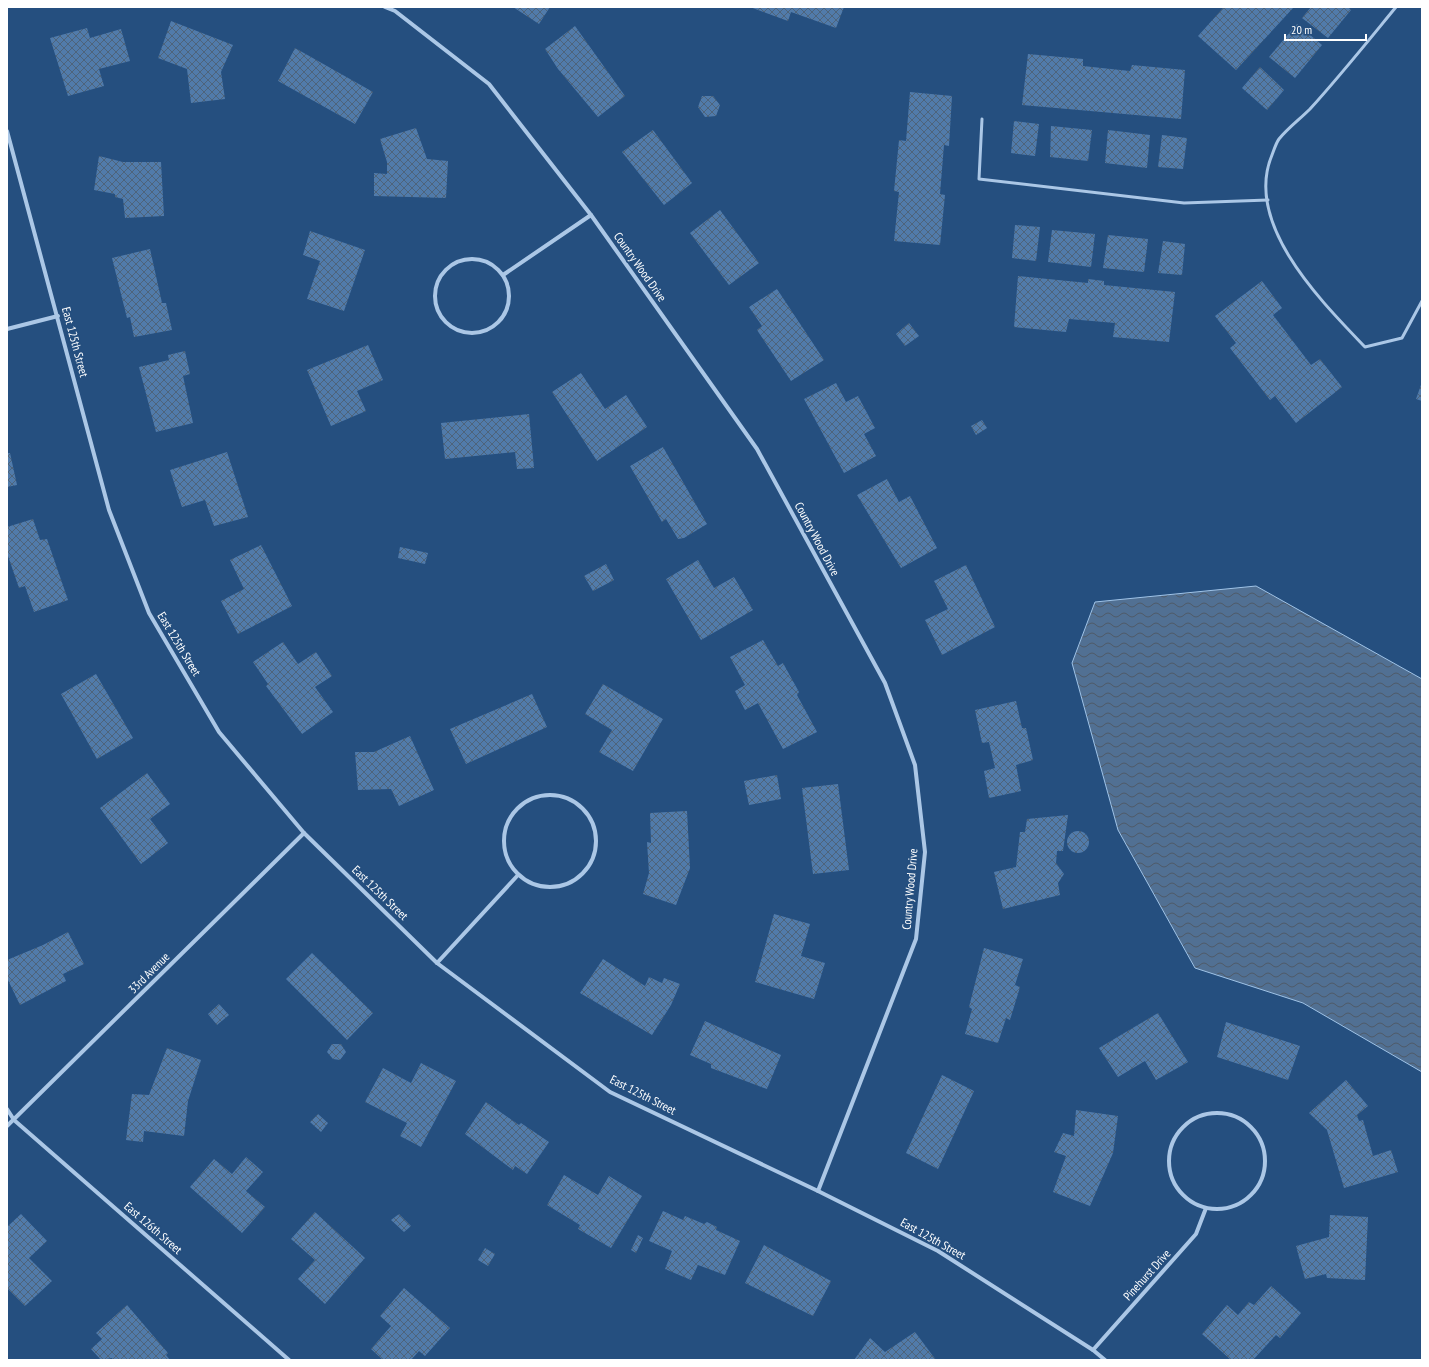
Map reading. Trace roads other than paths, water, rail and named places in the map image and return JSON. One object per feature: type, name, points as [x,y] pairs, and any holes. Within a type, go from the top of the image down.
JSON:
[{"type":"street","name":"Country Wood Drive","points":[[385,7],[396,9],[489,84],[591,215],[757,449],[885,683],[915,765],[925,852],[916,939],[818,1190]]},
{"type":"street","name":"East 125th Street","points":[[7,131],[109,510],[149,613],[219,732],[304,833],[437,963],[610,1092],[818,1190],[938,1251],[1093,1350],[1105,1360]]},
{"type":"street","points":[[503,275],[591,215]]},
{"type":"street","points":[[464,259],[479,259],[492,265],[503,275],[508,289],[509,304],[503,317],[493,328],[479,333],[464,333],[451,327],[440,317],[435,304],[435,289],[440,275],[451,265],[464,259]]},
{"type":"street","points":[[7,329],[58,316]]},
{"type":"street","points":[[549,794],[567,798],[583,808],[593,823],[597,840],[594,858],[584,874],[569,884],[551,888],[533,885],[518,875],[507,860],[503,842],[507,824],[517,809],[531,798],[549,794]]},
{"type":"street","name":"33rd Avenue","points":[[7,1126],[304,833]]},
{"type":"street","points":[[437,963],[518,875]]},
{"type":"street","name":"East 126th Street","points":[[7,1109],[14,1120],[289,1360]]},
{"type":"street","points":[[1210,1114],[1228,1114],[1245,1122],[1258,1136],[1265,1154],[1264,1173],[1256,1189],[1242,1202],[1225,1209],[1206,1208],[1189,1200],[1176,1186],[1170,1169],[1170,1150],[1178,1133],[1192,1120],[1210,1114]]},
{"type":"street","name":"Pinehurst Drive","points":[[1093,1350],[1196,1234],[1206,1208]]},
{"type":"lane","points":[[1396,7],[1310,109],[1279,139],[1267,167],[1266,190],[1273,227],[1304,280],[1318,298],[1365,347],[1402,338],[1422,301]]},
{"type":"lane","points":[[982,119],[979,179],[1184,203],[1268,200]]},
{"type":"water","points":[[1256,586],[1422,679],[1422,1072],[1303,1003],[1195,968],[1118,830],[1072,663],[1095,602]]}]
